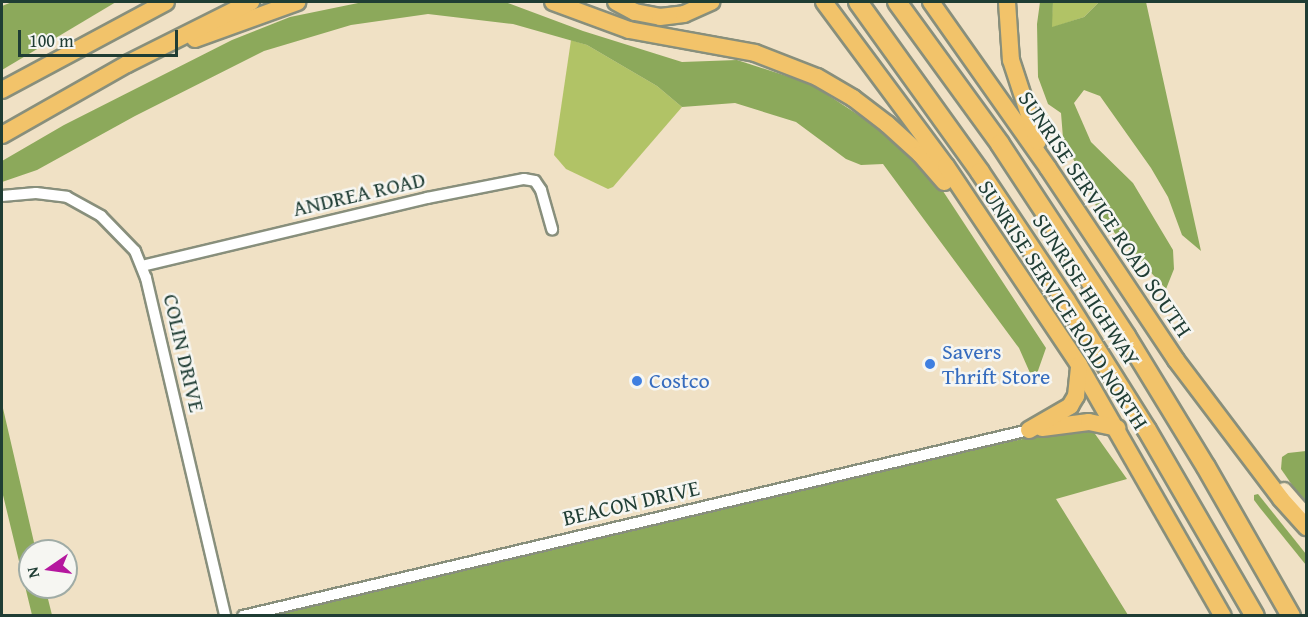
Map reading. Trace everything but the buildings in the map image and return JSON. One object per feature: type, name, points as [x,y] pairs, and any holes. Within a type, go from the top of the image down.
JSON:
[{"type":"highway","points":[[2,90],[166,2]]},
{"type":"highway","points":[[2,135],[127,64],[251,2]]},
{"type":"highway","points":[[127,64],[297,2]]},
{"type":"highway","points":[[553,2],[629,30],[756,53],[817,77],[854,98],[900,134],[932,167],[1000,262],[1040,307]]},
{"type":"highway","points":[[616,2],[635,12],[660,17],[684,14],[711,2]]},
{"type":"highway","name":"SUNRISE SERVICE ROAD NORTH","points":[[824,2],[946,166],[1079,365],[1223,615]]},
{"type":"highway","name":"SUNRISE HIGHWAY","points":[[858,2],[980,172],[1066,301],[1147,430],[1255,615]]},
{"type":"highway","name":"SUNRISE HIGHWAY","points":[[897,2],[999,144],[1120,326],[1206,467],[1291,615]]},
{"type":"highway","name":"SUNRISE SERVICE ROAD SOUTH","points":[[931,2],[1048,168],[1169,351],[1243,449],[1306,527]]},
{"type":"highway","points":[[1007,2],[1009,37],[1016,80],[1048,168]]},
{"type":"highway","points":[[1029,430],[1070,406],[1076,396],[1079,365]]},
{"type":"highway","points":[[1029,430],[1089,422],[1117,428]]},
{"type":"main road","points":[[1243,449],[1306,515]]},
{"type":"street","name":"ANDREA ROAD","points":[[142,266],[436,196],[524,179],[535,181],[541,190],[552,229]]},
{"type":"street","name":"COLIN DRIVE","points":[[2,196],[17,193],[53,194],[84,206],[127,240],[142,266],[225,615]]},
{"type":"street","name":"BEACON DRIVE","points":[[243,615],[1029,430]]},
{"type":"green space","points":[[12,2],[116,2],[2,70],[2,6]]},
{"type":"green space","points":[[363,2],[505,2],[583,31],[682,62],[737,60],[811,84],[886,133],[939,185],[1046,348],[1034,382],[1019,348],[883,164],[861,165],[846,159],[796,122],[735,103],[682,107],[657,86],[587,45],[513,24],[428,14],[351,25],[264,51],[135,116],[37,170],[2,182],[2,161],[64,125],[232,40],[290,17]]},
{"type":"green space","points":[[1040,2],[1053,2],[1052,27],[1084,17],[1099,2],[1146,2],[1201,251],[1182,235],[1168,197],[1151,168],[1100,96],[1084,90],[1074,103],[1091,142],[1133,183],[1173,250],[1174,269],[1166,289],[1103,220],[1063,138],[1061,113],[1048,104],[1038,77],[1037,24]]},
{"type":"green space","points":[[1053,2],[1099,2],[1084,17],[1051,28]]},
{"type":"green space","points":[[571,40],[587,45],[657,86],[682,107],[613,187],[608,189],[566,169],[554,155]]},
{"type":"green space","points":[[2,404],[33,539],[18,539],[18,557],[2,491]]},
{"type":"green space","points":[[1088,424],[1127,479],[1056,499],[1128,615],[247,616]]},
{"type":"green space","points":[[1306,451],[1306,505],[1281,469],[1282,457],[1288,453]]},
{"type":"green space","points":[[1258,494],[1306,554],[1306,565],[1254,500],[1254,495]]},
{"type":"green space","points":[[28,599],[48,599],[52,615],[32,615]]},
{"type":"place","name":"Savers Thrift Store","points":[[930,364]]},
{"type":"place","name":"Costco","points":[[637,381]]}]
